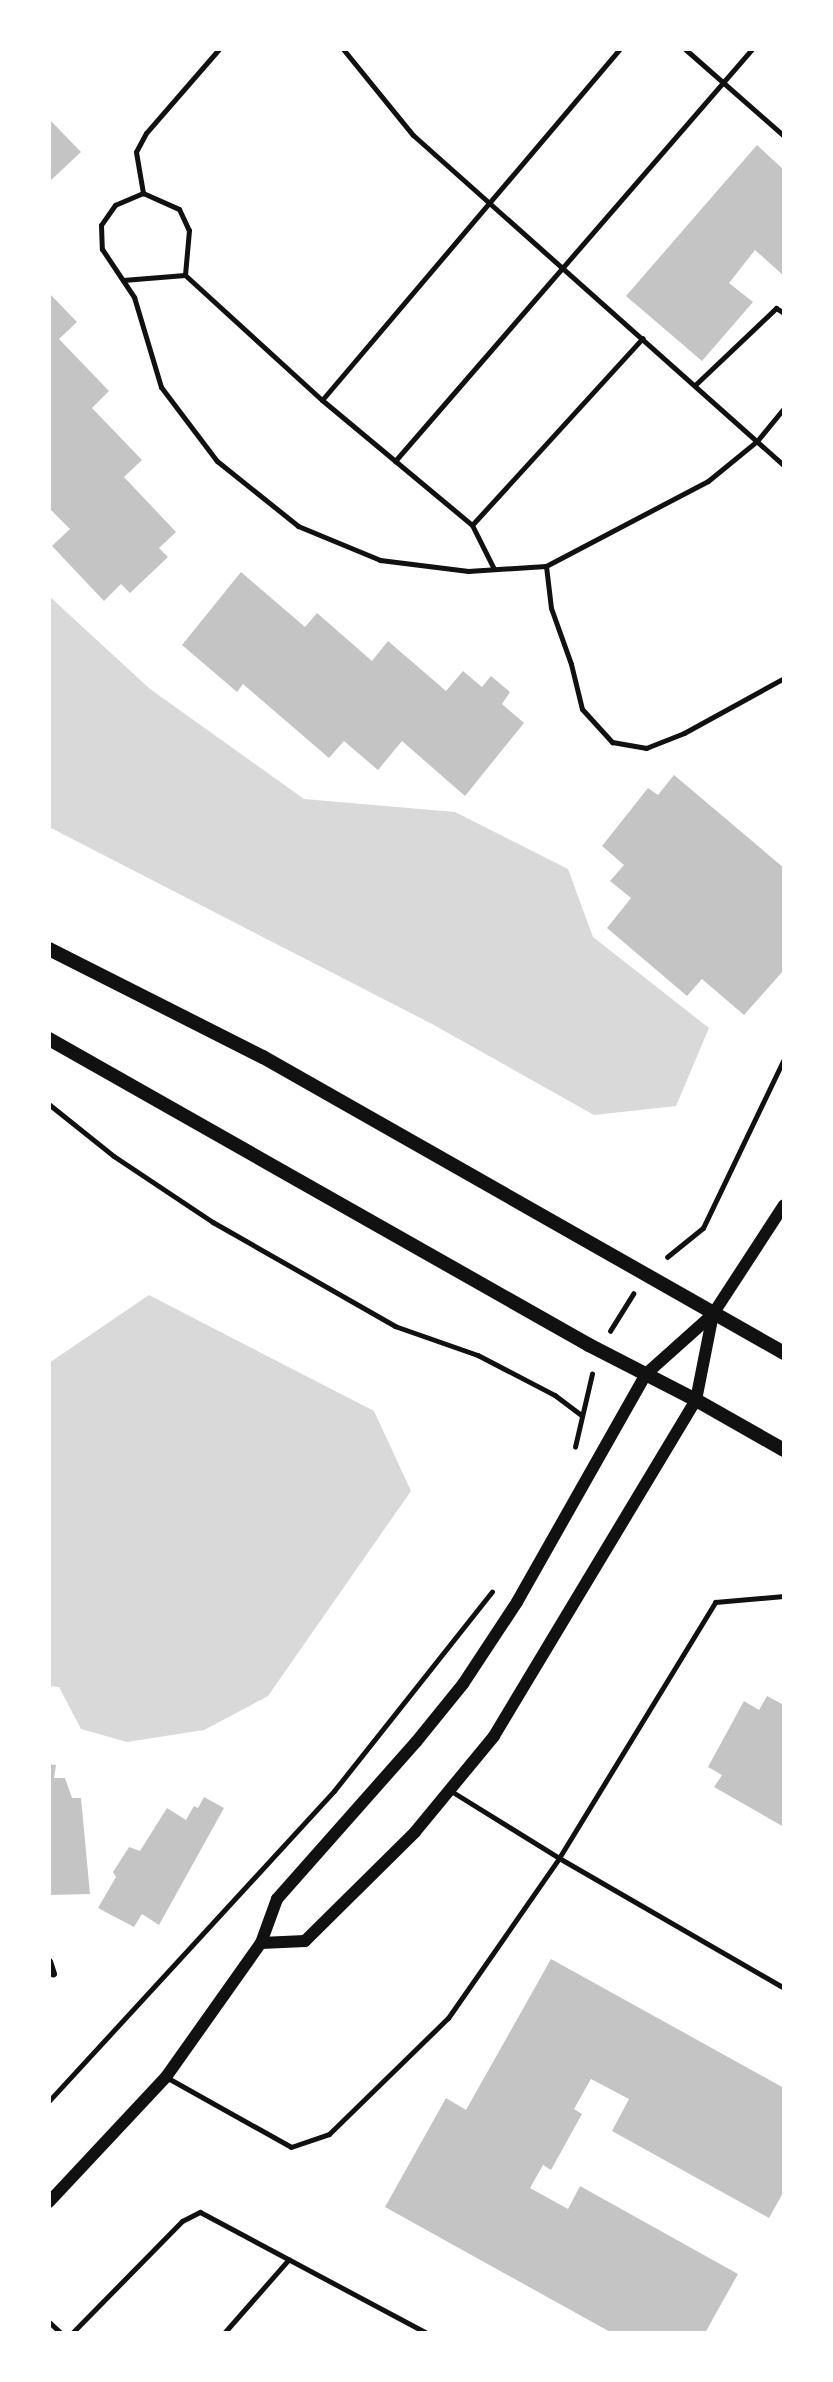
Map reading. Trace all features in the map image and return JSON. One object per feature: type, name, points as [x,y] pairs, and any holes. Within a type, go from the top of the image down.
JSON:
[{"type":"main road","points":[[49,949],[263,1057],[644,1276],[784,1353]]},
{"type":"main road","points":[[49,1039],[598,1350],[696,1400],[784,1450]]},
{"type":"street","points":[[49,2202],[166,2077],[261,1943],[277,1899],[463,1684],[517,1602],[646,1374],[713,1314],[784,1205]]},
{"type":"street","points":[[261,1943],[305,1941],[415,1832],[451,1791],[508,1714],[696,1400],[713,1314]]},
{"type":"street","points":[[49,1961],[52,1973]]},
{"type":"lane","points":[[143,193],[136,152],[146,133],[219,49]]},
{"type":"lane","points":[[343,49],[413,135],[784,465]]},
{"type":"lane","points":[[322,400],[620,49]]},
{"type":"lane","points":[[685,49],[784,136]]},
{"type":"lane","points":[[395,461],[752,49]]},
{"type":"lane","points":[[185,275],[189,230],[179,209],[143,193],[115,205],[101,225],[102,250],[134,297],[161,387],[216,461],[298,526],[380,560],[468,571],[546,566],[708,481],[757,441],[784,408]]},
{"type":"lane","points":[[123,280],[185,275],[322,400],[472,525],[494,569]]},
{"type":"lane","points":[[695,384],[776,308],[784,313]]},
{"type":"lane","points":[[472,525],[643,338]]},
{"type":"lane","points":[[546,566],[551,608],[571,664],[582,709],[611,742],[646,748],[684,733],[784,678]]},
{"type":"lane","points":[[166,2077],[291,2147],[329,2134],[448,2018],[559,1858],[715,1602],[784,1596]]},
{"type":"lane","points":[[451,1791],[559,1858],[784,1988]]},
{"type":"lane","points":[[72,2333],[182,2221],[200,2212],[427,2333]]},
{"type":"lane","points":[[224,2333],[289,2259]]},
{"type":"lane","points":[[49,2322],[61,2333]]},
{"type":"path","points":[[573,1455],[598,1350],[644,1276],[703,1228],[784,1059]]},
{"type":"path","points":[[49,1104],[114,1156],[213,1222],[395,1326],[478,1354],[555,1395],[582,1415]]},
{"type":"path","points":[[49,2101],[334,1791],[492,1591]]},
{"type":"shaded area","points":[[49,596],[150,689],[304,799],[455,812],[568,869],[593,937],[709,1028],[676,1106],[594,1115],[432,1024],[49,827]]},
{"type":"shaded area","points":[[149,1295],[374,1411],[411,1491],[268,1696],[204,1730],[127,1742],[81,1729],[59,1687],[49,1686],[49,1363]]},
{"type":"building","points":[[49,119],[81,152],[49,182]]},
{"type":"building","points":[[757,145],[784,170],[784,276],[755,250],[729,283],[753,302],[702,361],[626,296]]},
{"type":"building","points":[[49,293],[77,322],[59,339],[109,391],[92,408],[142,460],[124,477],[176,532],[159,548],[168,557],[130,593],[121,584],[104,601],[52,546],[70,529],[49,508]]},
{"type":"building","points":[[241,572],[305,627],[317,613],[372,661],[388,641],[446,691],[463,671],[482,687],[491,676],[510,692],[502,704],[524,723],[465,796],[402,741],[378,770],[344,741],[329,758],[243,684],[237,692],[182,645]]},
{"type":"building","points":[[674,775],[784,868],[784,970],[744,1015],[702,979],[687,996],[607,928],[631,898],[610,881],[624,865],[602,846],[648,788],[658,795]]},
{"type":"building","points":[[767,1696],[784,1705],[784,1827],[714,1787],[722,1775],[708,1767],[744,1701],[759,1710]]},
{"type":"building","points":[[49,1764],[56,1765],[54,1778],[65,1778],[72,1798],[81,1798],[90,1894],[49,1895]]},
{"type":"building","points":[[204,1797],[224,1808],[159,1925],[142,1914],[134,1927],[98,1908],[116,1877],[113,1872],[129,1847],[140,1851],[167,1808],[186,1820],[194,1806],[198,1808]]},
{"type":"building","points":[[551,1959],[784,2088],[784,2191],[769,2218],[612,2131],[629,2099],[591,2079],[574,2109],[582,2114],[551,2170],[543,2165],[530,2188],[568,2209],[580,2186],[738,2274],[705,2333],[612,2333],[385,2207],[446,2098],[466,2110]]}]
